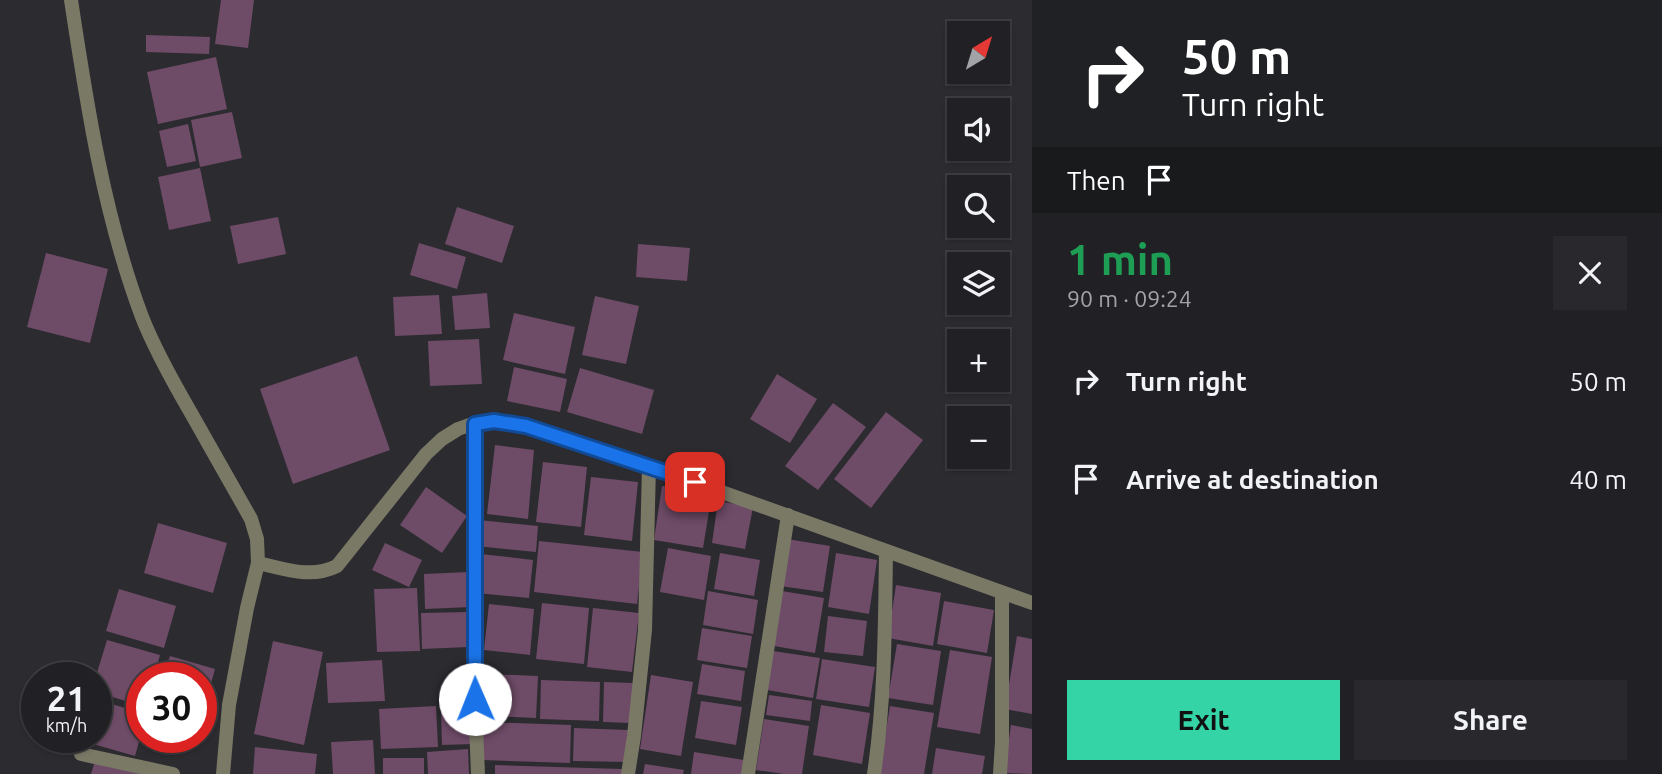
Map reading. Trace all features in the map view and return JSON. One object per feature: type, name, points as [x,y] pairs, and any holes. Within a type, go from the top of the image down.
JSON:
[{"type":"street","points":[[71,0],[94,137],[111,217],[128,278],[171,377],[251,519],[257,539],[258,563],[229,705],[223,774]]},
{"type":"street","points":[[258,563],[302,573],[315,573],[337,566],[426,454],[442,439],[458,429],[494,421],[526,426],[649,466],[1032,603]]},
{"type":"street","points":[[475,424],[474,674],[478,774]]},
{"type":"street","points":[[628,774],[645,630],[649,466]]},
{"type":"street","points":[[748,774],[788,515]]},
{"type":"street","points":[[874,774],[885,648],[886,551]]},
{"type":"street","points":[[1000,774],[1003,594]]},
{"type":"street","points":[[81,754],[173,774]]},
{"type":"building","points":[[221,0],[254,0],[248,48],[215,44]]},
{"type":"building","points":[[146,35],[210,37],[209,54],[146,52]]},
{"type":"building","points":[[216,57],[227,109],[158,124],[147,72]]},
{"type":"building","points":[[232,112],[242,158],[200,167],[191,120]]},
{"type":"building","points":[[188,124],[196,161],[167,167],[159,131]]},
{"type":"building","points":[[200,168],[211,221],[169,230],[158,177]]},
{"type":"building","points":[[457,207],[514,226],[502,263],[445,244]]},
{"type":"building","points":[[278,217],[286,254],[238,264],[230,226]]},
{"type":"building","points":[[419,243],[466,257],[457,289],[410,275]]},
{"type":"building","points":[[638,244],[690,248],[687,281],[636,277]]},
{"type":"building","points":[[46,253],[108,269],[90,343],[27,327]]},
{"type":"building","points":[[487,293],[490,328],[455,330],[452,296]]},
{"type":"building","points":[[439,295],[442,334],[395,336],[393,297]]},
{"type":"building","points":[[595,296],[639,306],[626,364],[582,355]]},
{"type":"building","points":[[514,313],[575,327],[565,374],[503,360]]},
{"type":"building","points":[[479,339],[482,384],[430,386],[428,341]]},
{"type":"building","points":[[357,356],[390,450],[293,484],[260,389]]},
{"type":"building","points":[[514,367],[567,379],[560,412],[507,401]]},
{"type":"building","points":[[580,368],[654,390],[642,434],[567,412]]},
{"type":"building","points":[[777,374],[817,399],[790,443],[750,419]]},
{"type":"building","points":[[833,403],[866,427],[818,490],[785,466]]},
{"type":"building","points":[[886,412],[923,440],[871,508],[834,479]]},
{"type":"building","points":[[495,445],[534,450],[528,519],[487,514]]},
{"type":"building","points":[[543,462],[587,467],[581,527],[536,522]]},
{"type":"building","points":[[591,477],[638,482],[632,541],[584,535]]},
{"type":"building","points":[[662,486],[712,493],[703,548],[654,540]]},
{"type":"building","points":[[426,487],[467,516],[442,553],[400,525]]},
{"type":"building","points":[[718,501],[753,507],[745,549],[712,543]]},
{"type":"building","points":[[479,520],[538,526],[536,552],[476,546]]},
{"type":"building","points":[[158,523],[227,543],[213,593],[144,573]]},
{"type":"building","points":[[787,539],[830,546],[823,592],[780,586]]},
{"type":"building","points":[[539,541],[643,552],[637,604],[534,592]]},
{"type":"building","points":[[385,543],[422,560],[409,587],[372,570]]},
{"type":"building","points":[[668,548],[711,556],[704,600],[660,592]]},
{"type":"building","points":[[720,553],[760,560],[754,596],[714,589]]},
{"type":"building","points":[[836,553],[877,560],[869,614],[828,607]]},
{"type":"building","points":[[481,554],[533,560],[529,598],[477,593]]},
{"type":"building","points":[[469,572],[471,607],[425,609],[424,574]]},
{"type":"building","points":[[896,585],[941,593],[933,646],[888,638]]},
{"type":"building","points":[[417,588],[420,651],[377,652],[374,589]]},
{"type":"building","points":[[119,589],[176,606],[164,648],[106,631]]},
{"type":"building","points":[[708,591],[758,600],[753,634],[703,625]]},
{"type":"building","points":[[782,591],[824,598],[815,653],[774,646]]},
{"type":"building","points":[[944,601],[994,610],[987,653],[937,644]]},
{"type":"building","points":[[542,603],[589,608],[584,664],[536,659]]},
{"type":"building","points":[[489,604],[534,609],[530,655],[484,650]]},
{"type":"building","points":[[593,608],[639,613],[632,672],[587,667]]},
{"type":"building","points":[[468,612],[469,647],[422,649],[421,613]]},
{"type":"building","points":[[828,616],[867,621],[863,656],[824,652]]},
{"type":"building","points":[[702,628],[752,636],[747,668],[697,660]]},
{"type":"building","points":[[1017,636],[1032,639],[1032,714],[1005,709]]},
{"type":"building","points":[[107,640],[160,655],[158,662],[126,662],[126,701],[112,697],[112,662],[100,662]]},
{"type":"building","points":[[273,641],[323,652],[304,745],[254,734]]},
{"type":"building","points":[[897,644],[941,651],[933,705],[888,698]]},
{"type":"building","points":[[950,650],[992,657],[980,734],[937,727]]},
{"type":"building","points":[[773,651],[820,658],[813,698],[767,690]]},
{"type":"building","points":[[170,656],[191,662],[168,662]]},
{"type":"building","points":[[822,659],[875,667],[869,707],[816,699]]},
{"type":"building","points":[[382,660],[385,701],[328,703],[326,663]]},
{"type":"building","points":[[702,664],[745,671],[741,701],[697,694]]},
{"type":"building","points":[[488,674],[538,676],[536,718],[487,716]]},
{"type":"building","points":[[651,675],[693,682],[681,756],[640,749]]},
{"type":"building","points":[[541,680],[600,682],[599,721],[540,719]]},
{"type":"building","points":[[604,682],[633,683],[631,723],[603,722]]},
{"type":"building","points":[[769,695],[812,701],[810,721],[766,715]]},
{"type":"building","points":[[701,701],[742,707],[736,745],[695,738]]},
{"type":"building","points":[[112,704],[126,708],[126,753],[136,753],[135,756],[112,749]]},
{"type":"building","points":[[821,705],[870,713],[862,764],[813,755]]},
{"type":"building","points":[[436,706],[438,747],[381,749],[379,709]]},
{"type":"building","points":[[890,706],[934,713],[924,774],[879,774]]},
{"type":"building","points":[[471,709],[473,744],[442,745],[441,710]]},
{"type":"building","points":[[764,719],[809,726],[802,774],[756,770]]},
{"type":"building","points":[[483,722],[571,725],[570,763],[482,760]]},
{"type":"building","points":[[1011,725],[1032,729],[1032,774],[1004,773]]},
{"type":"building","points":[[574,728],[628,730],[627,762],[573,761]]},
{"type":"building","points":[[373,740],[375,774],[333,774],[331,742]]},
{"type":"building","points":[[255,747],[317,754],[315,774],[253,774]]},
{"type":"building","points":[[936,748],[985,756],[982,774],[932,774]]},
{"type":"building","points":[[468,749],[469,774],[428,774],[427,752]]},
{"type":"building","points":[[694,752],[744,760],[742,774],[691,774]]},
{"type":"building","points":[[383,758],[424,758],[424,774],[383,774]]},
{"type":"building","points":[[95,761],[139,773],[139,774],[91,774]]},
{"type":"building","points":[[645,764],[684,770],[683,774],[643,774]]},
{"type":"building","points":[[495,765],[622,769],[622,774],[495,774]]},
{"type":"route","points":[[475,699],[475,424],[494,421],[526,426],[695,482]]}]
